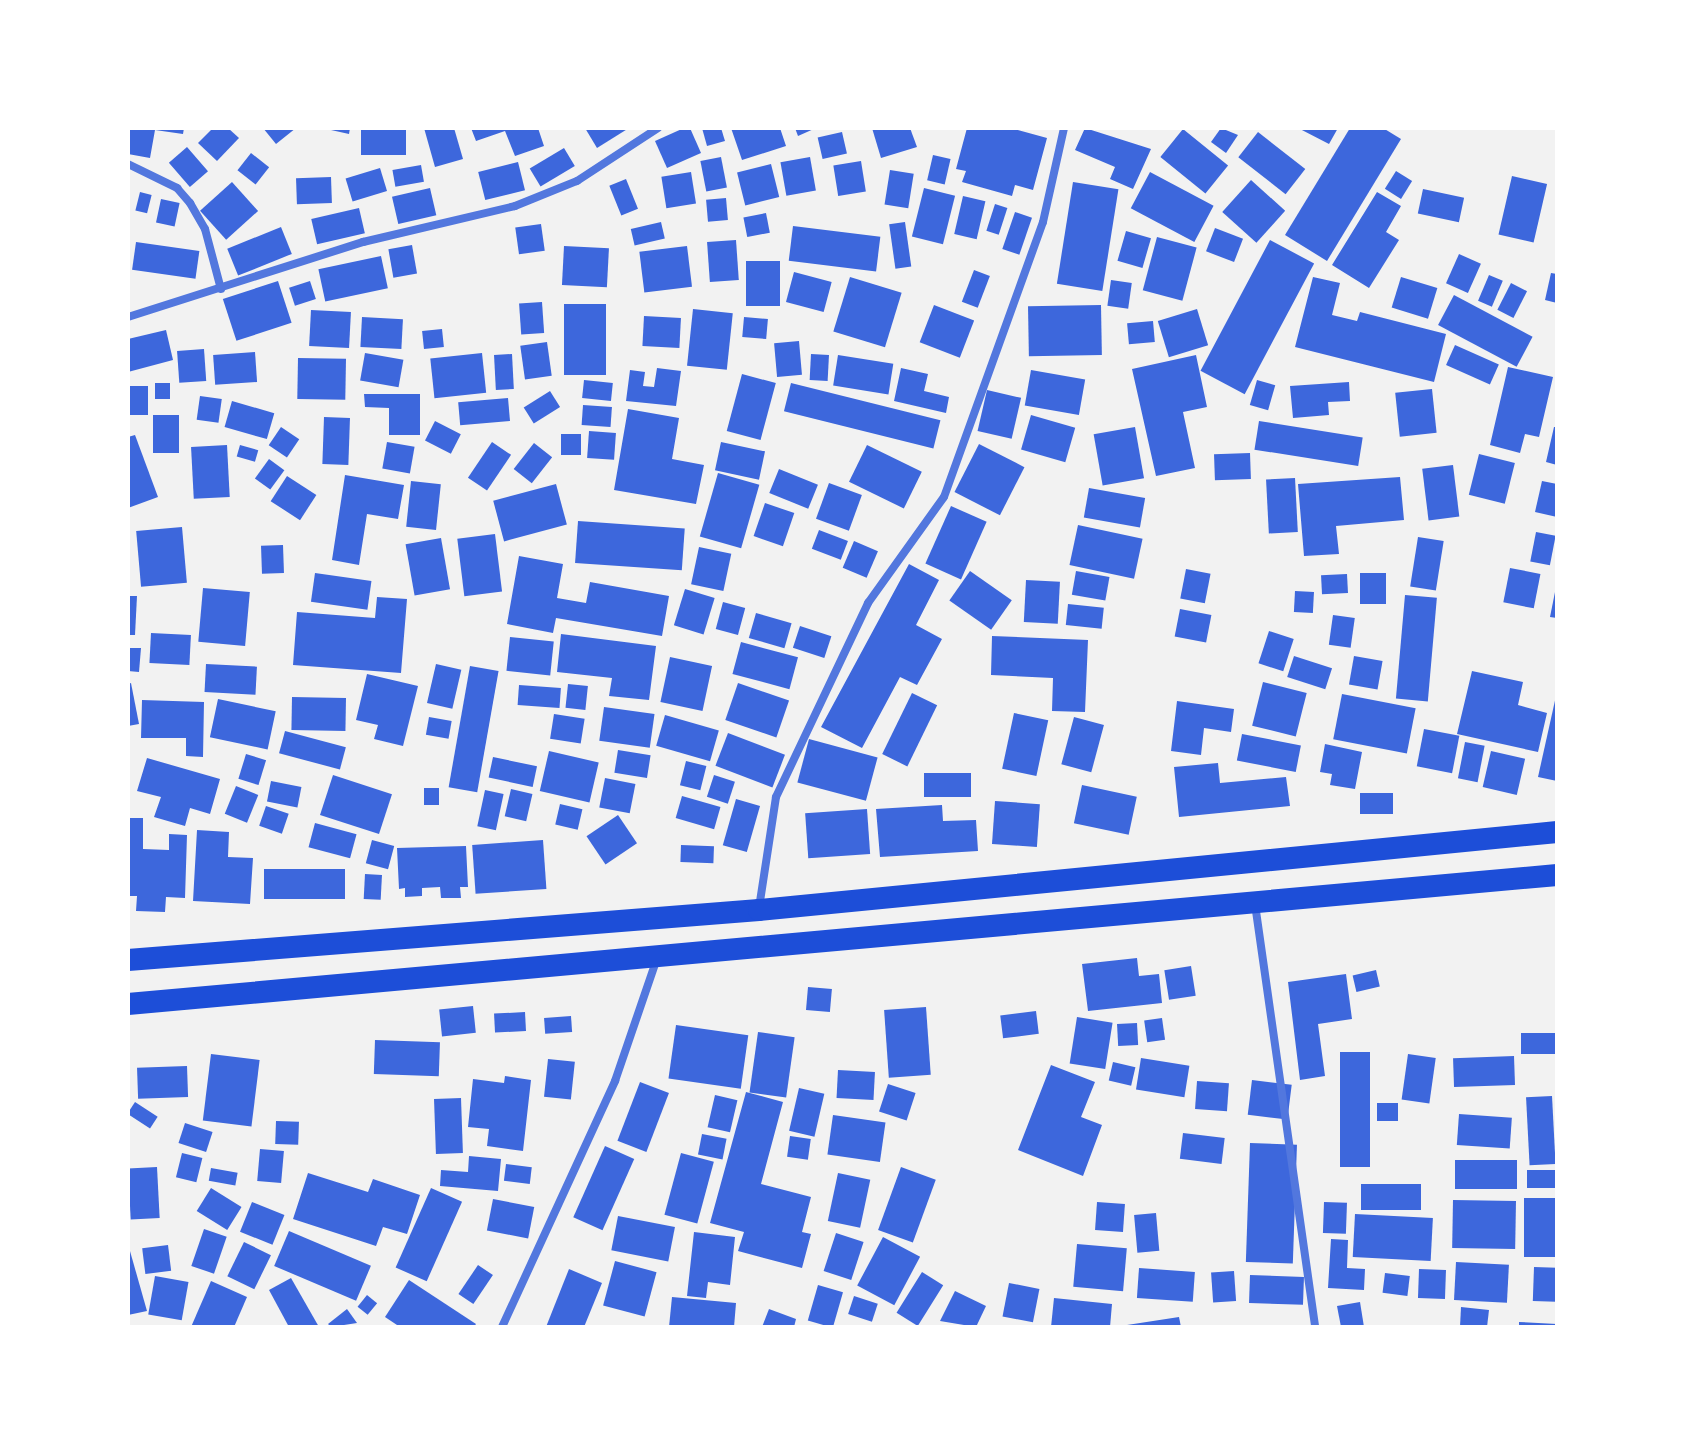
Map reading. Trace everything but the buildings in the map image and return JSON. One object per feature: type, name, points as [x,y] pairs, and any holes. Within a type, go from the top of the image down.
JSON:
[{"type":"highway","points":[[128,960],[759,910],[1557,832]]},
{"type":"highway","points":[[128,1004],[1557,875]]},
{"type":"street","points":[[128,317],[363,242],[515,206],[577,181],[658,128]]},
{"type":"street","points":[[759,910],[776,797],[868,603],[944,497],[1043,222],[1064,128]]},
{"type":"street","points":[[128,164],[177,188],[190,203],[205,229],[221,289]]},
{"type":"street","points":[[1254,902],[1315,1327]]},
{"type":"street","points":[[502,1327],[615,1081],[657,957]]}]
